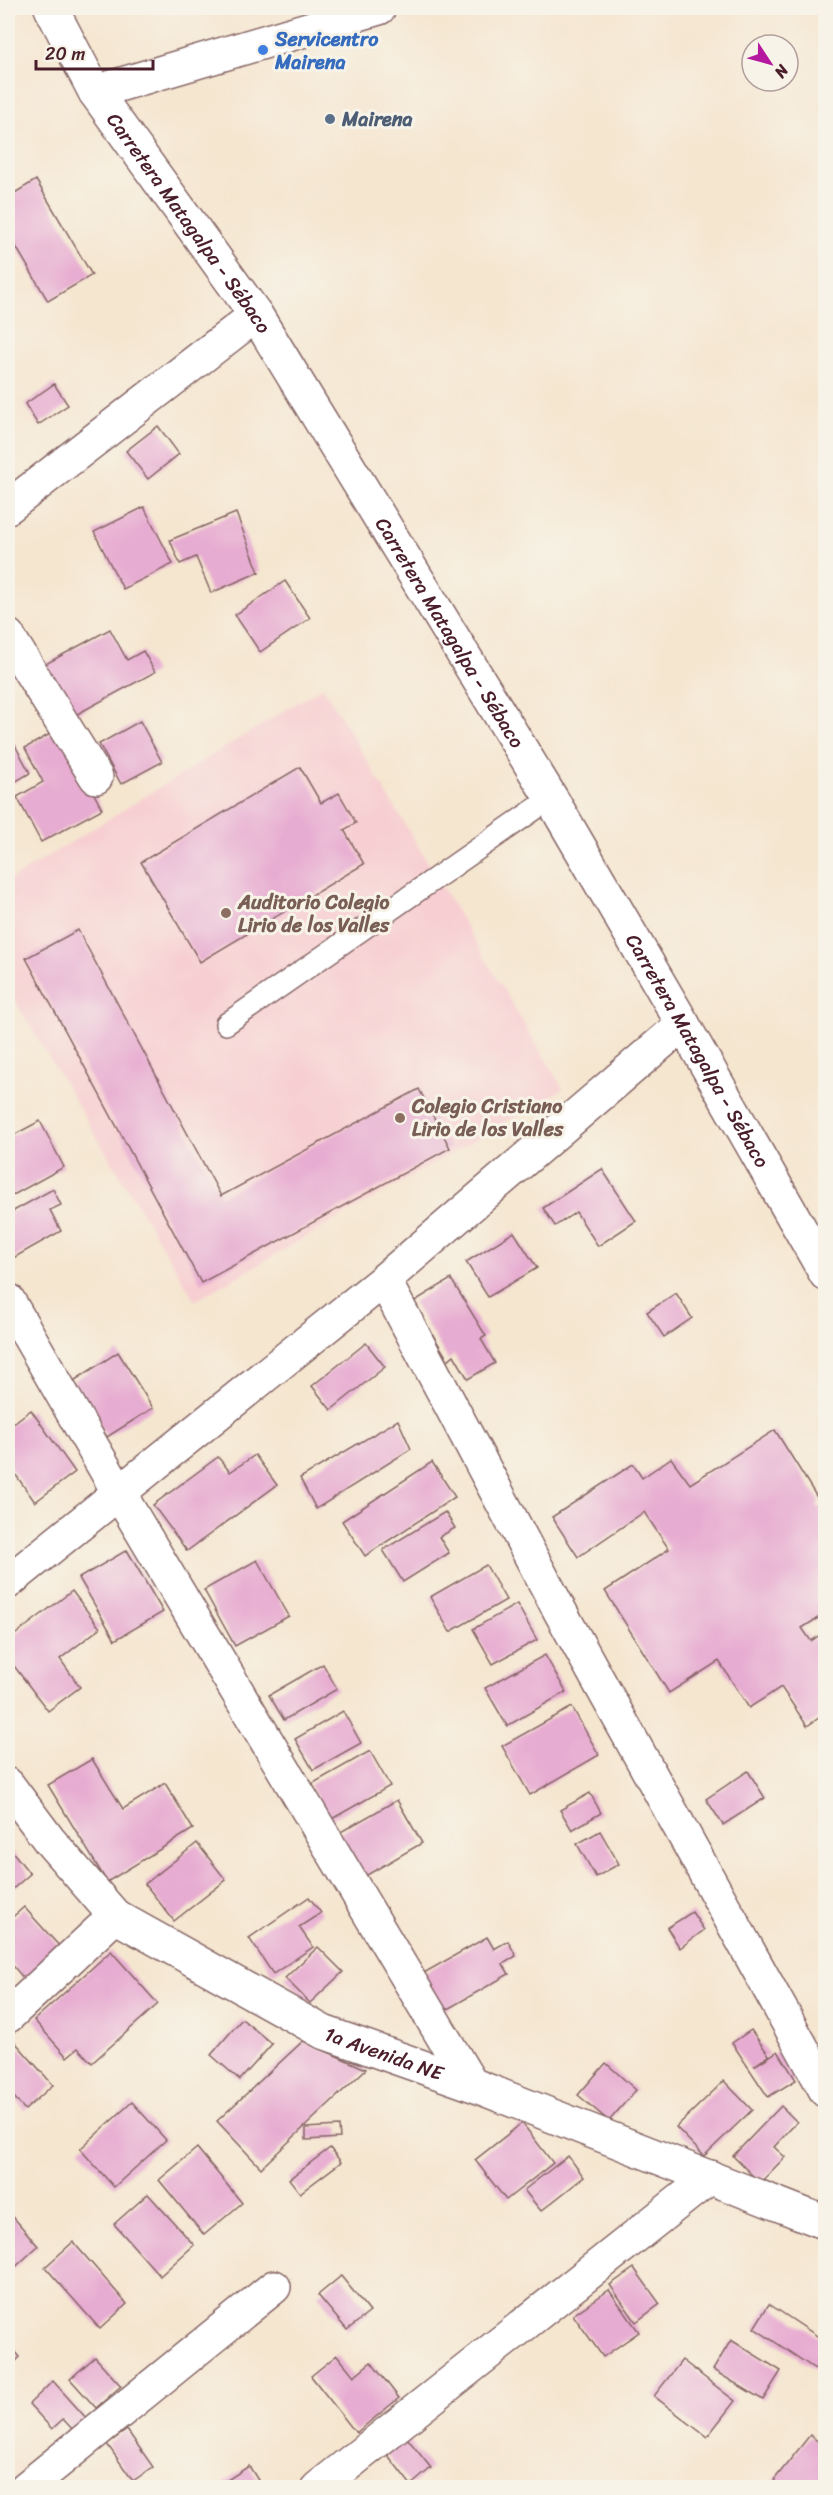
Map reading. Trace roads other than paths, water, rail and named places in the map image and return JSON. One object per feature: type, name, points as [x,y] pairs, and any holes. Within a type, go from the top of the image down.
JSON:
[{"type":"street","name":"Carretera Matagalpa - Sébaco","points":[[51,8],[95,92],[256,315],[551,798],[683,1023],[825,1274]]},
{"type":"street","points":[[95,92],[379,8]]},
{"type":"street","points":[[8,507],[256,315]]},
{"type":"street","points":[[8,636],[96,777]]},
{"type":"street","points":[[8,1582],[384,1280],[683,1023]]},
{"type":"street","points":[[384,1280],[561,1613],[825,2091]]},
{"type":"street","points":[[8,1300],[119,1493],[471,2084]]},
{"type":"street","name":"1a Avenida NE","points":[[8,1785],[49,1840],[115,1917],[323,2032],[471,2084],[710,2177],[825,2217]]},
{"type":"street","points":[[8,2016],[115,1917]]},
{"type":"street","points":[[318,2487],[710,2177]]},
{"type":"street","points":[[26,2487],[274,2287]]},
{"type":"lane","points":[[226,1024],[551,798]]},
{"type":"place","name":"Servicentro Mairena","points":[[263,50]]},
{"type":"place","name":"Mairena","points":[[330,119]]},
{"type":"place","name":"Auditorio Colegio Lirio de los Valles","points":[[226,913]]},
{"type":"place","name":"Colegio Cristiano Lirio de los Valles","points":[[400,1118]]}]
